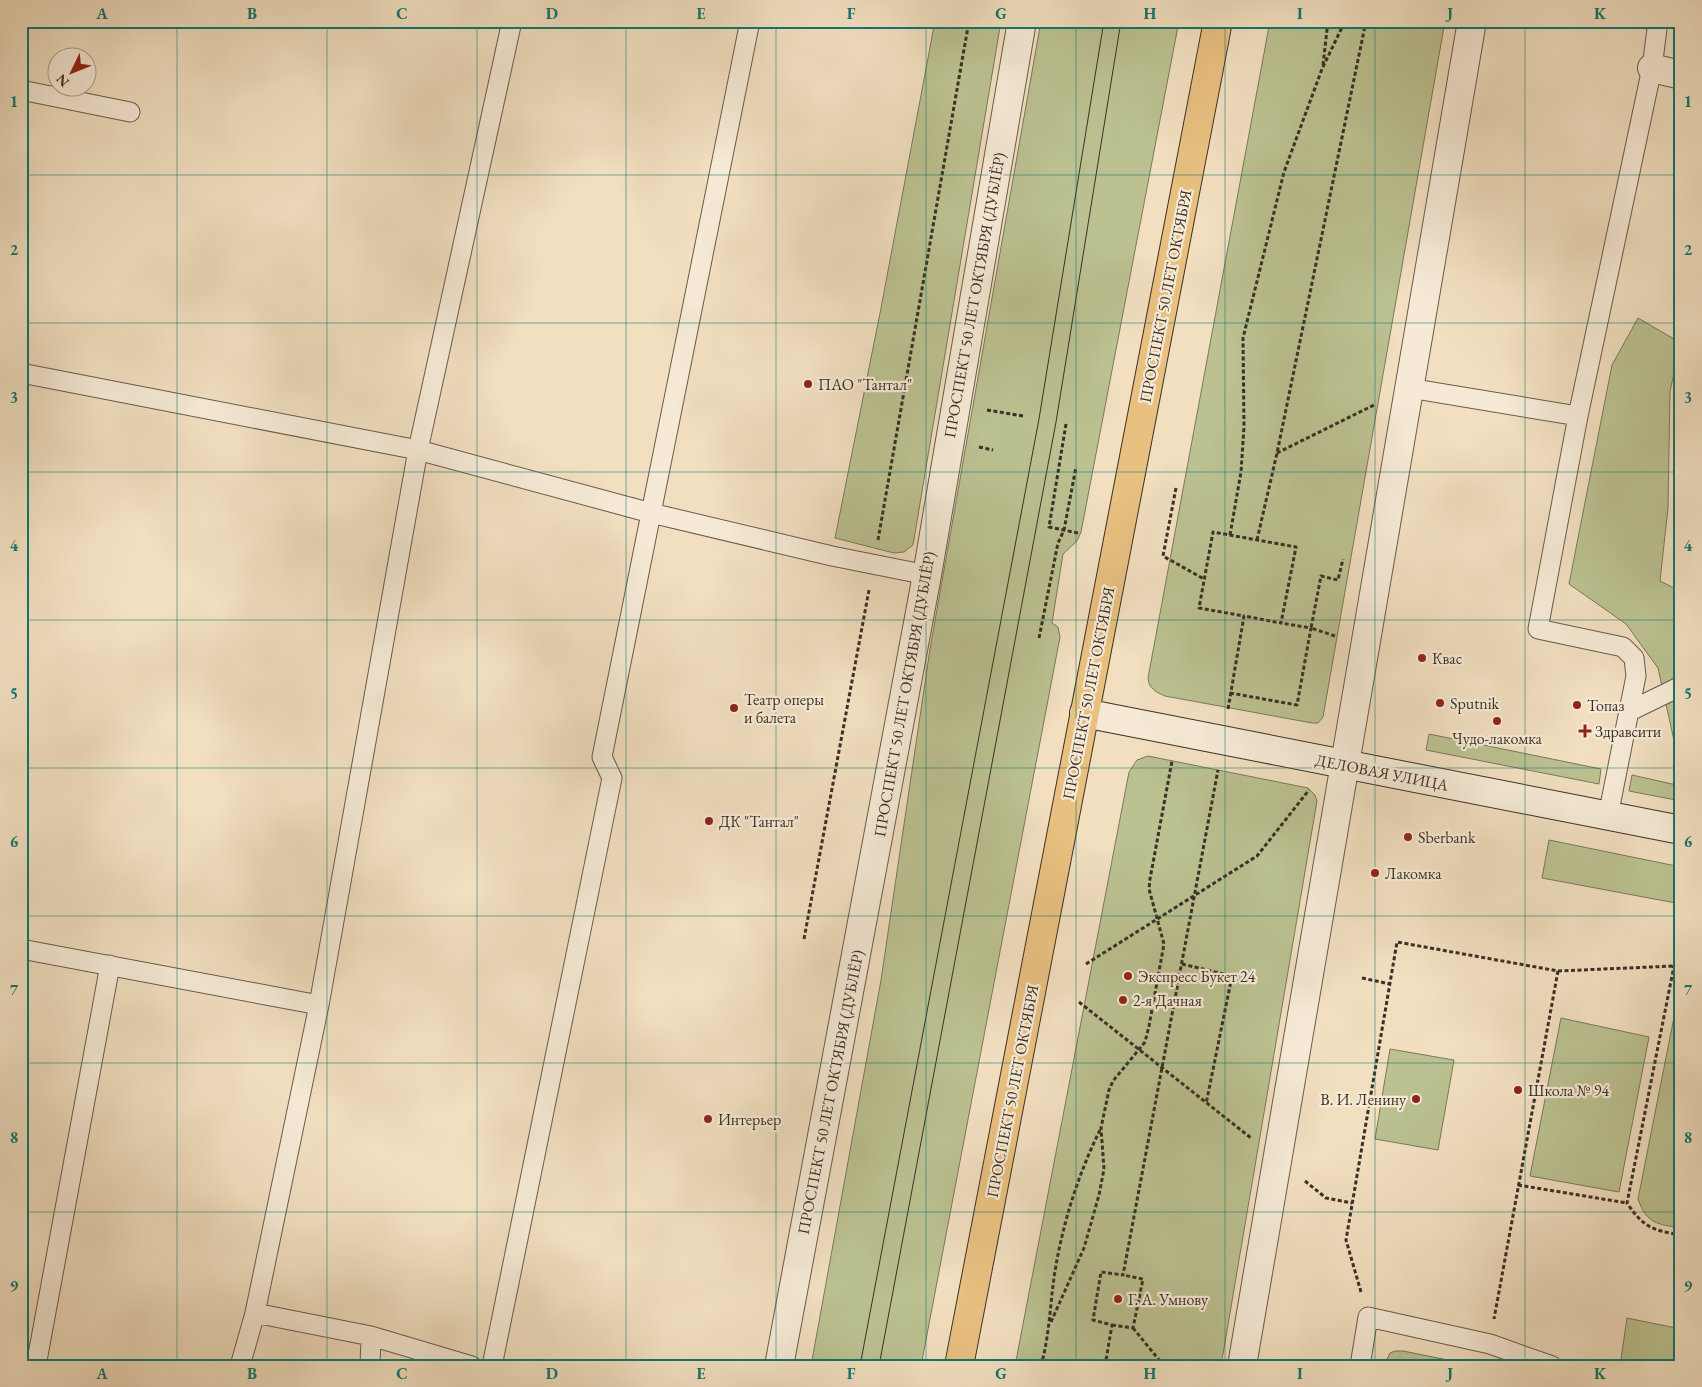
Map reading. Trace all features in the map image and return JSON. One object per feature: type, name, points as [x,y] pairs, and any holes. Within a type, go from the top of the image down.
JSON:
[{"type":"main road","name":"ПРОСПЕКТ 50 ЛЕТ ОКТЯБРЯ","points":[[959,1366],[1218,21]]},
{"type":"street","name":"ПРОСПЕКТ 50 ЛЕТ ОКТЯБРЯ (ДУБЛЁР)","points":[[779,1366],[927,575],[1022,21]]},
{"type":"street","points":[[1242,1366],[1343,764],[1472,21]]},
{"type":"street","points":[[1652,68],[1681,75]]},
{"type":"street","name":"ДЕЛОВАЯ УЛИЦА","points":[[1084,713],[1681,830]]},
{"type":"lane","points":[[240,1366],[255,1313],[318,1005],[418,450],[512,21]]},
{"type":"lane","points":[[492,1366],[612,778],[602,757],[750,21]]},
{"type":"lane","points":[[1608,816],[1636,676],[1634,658],[1623,647],[1538,629],[1578,416],[1652,68],[1658,21]]},
{"type":"lane","points":[[21,90],[130,112]]},
{"type":"lane","points":[[21,374],[418,450],[652,512],[874,565],[927,575]]},
{"type":"lane","points":[[1408,388],[1578,416]]},
{"type":"lane","points":[[1628,712],[1681,686]]},
{"type":"lane","points":[[21,948],[318,1005]]},
{"type":"lane","points":[[36,1366],[110,965]]},
{"type":"lane","points":[[255,1313],[371,1336],[472,1366]]},
{"type":"lane","points":[[1360,1366],[1368,1317],[1490,1344],[1552,1366]]},
{"type":"lane","points":[[370,1366],[371,1336]]},
{"type":"path","points":[[804,938],[874,565],[969,21]]},
{"type":"path","points":[[1322,69],[1328,21]]},
{"type":"path","points":[[1230,534],[1241,472],[1244,427],[1242,338],[1284,172],[1322,69],[1345,21]]},
{"type":"path","points":[[1257,540],[1366,21]]},
{"type":"path","points":[[1277,452],[1408,388]]},
{"type":"path","points":[[987,410],[1023,416]]},
{"type":"path","points":[[1066,424],[1049,527],[1078,533]]},
{"type":"path","points":[[1039,638],[1058,543],[1064,530],[1076,467]]},
{"type":"path","points":[[1176,488],[1163,556],[1205,579]]},
{"type":"path","points":[[1281,622],[1296,546],[1213,532],[1199,608],[1311,628],[1336,636]]},
{"type":"path","points":[[1230,693],[1297,705],[1321,576],[1338,580],[1342,559]]},
{"type":"path","points":[[1227,712],[1244,616]]},
{"type":"path","points":[[1041,1366],[1051,1322],[1055,1271],[1085,1160],[1101,1128],[1113,1081],[1145,1042],[1149,1026],[1164,944],[1149,889],[1173,755]]},
{"type":"path","points":[[1123,1275],[1219,764]]},
{"type":"path","points":[[1086,964],[1257,856],[1314,783]]},
{"type":"path","points":[[1368,1317],[1346,1240],[1397,942],[1558,971],[1674,966]]},
{"type":"path","points":[[1627,1203],[1674,966],[1681,953]]},
{"type":"path","points":[[1182,964],[1232,976],[1206,1104]]},
{"type":"path","points":[[1490,1344],[1558,971]]},
{"type":"path","points":[[1362,978],[1390,984]]},
{"type":"path","points":[[1079,1002],[1138,1051],[1326,1198],[1352,1203]]},
{"type":"path","points":[[1051,1322],[1084,1248],[1099,1195],[1104,1169],[1101,1128]]},
{"type":"path","points":[[1518,1185],[1627,1203],[1637,1217],[1653,1230],[1681,1236]]},
{"type":"path","points":[[1133,1328],[1142,1279],[1101,1272],[1093,1320],[1112,1326],[1133,1328],[1164,1366]]},
{"type":"path","points":[[1104,1366],[1112,1326]]},
{"type":"green space","points":[[935,21],[1001,21],[913,545],[904,552],[894,553],[835,538]]},
{"type":"green space","points":[[1041,21],[1179,21],[1081,532],[1077,541],[1063,554],[1052,623],[1058,627],[1060,637],[921,1366],[811,1366],[881,980],[930,649]]},
{"type":"green space","points":[[1270,21],[1445,21],[1323,717],[1318,723],[1165,696],[1151,687],[1148,678]]},
{"type":"green space","points":[[1638,318],[1681,343],[1670,391],[1668,508],[1660,581],[1678,590],[1681,573],[1681,746],[1675,745],[1658,668],[1626,624],[1569,584],[1612,365]]},
{"type":"green space","points":[[1429,734],[1601,769],[1599,784],[1426,750]]},
{"type":"green space","points":[[1148,756],[1308,788],[1315,795],[1317,801],[1221,1366],[1015,1366],[1129,772],[1137,760]]},
{"type":"green space","points":[[1632,775],[1681,786],[1681,801],[1629,791]]},
{"type":"green space","points":[[1549,840],[1681,867],[1681,904],[1542,878]]},
{"type":"green space","points":[[1681,982],[1681,1228],[1659,1224],[1649,1218],[1638,1199]]},
{"type":"green space","points":[[1561,1018],[1649,1037],[1619,1192],[1530,1176]]},
{"type":"green space","points":[[1390,1049],[1454,1060],[1438,1150],[1375,1139]]},
{"type":"green space","points":[[1627,1318],[1681,1329],[1681,1366],[1620,1366]]},
{"type":"green space","points":[[1395,1351],[1478,1366],[1384,1366],[1390,1353]]},
{"type":"tram line","points":[[860,1366],[1039,419],[1104,21]]},
{"type":"tram line","points":[[879,1366],[1056,422],[1121,21]]},
{"type":"place","name":"ПАО \"Тантал\"","points":[[808,384]]},
{"type":"place","name":"Квас","points":[[1422,658]]},
{"type":"place","name":"Sputnik","points":[[1440,703]]},
{"type":"place","name":"Топаз","points":[[1577,705]]},
{"type":"place","name":"Театр оперы и балета","points":[[734,708]]},
{"type":"place","name":"Чудо-лакомка","points":[[1497,721]]},
{"type":"place","name":"Здравсити","points":[[1585,731]]},
{"type":"place","name":"ДК \"Тантал\"","points":[[709,821]]},
{"type":"place","name":"Sberbank","points":[[1408,837]]},
{"type":"place","name":"Лакомка","points":[[1375,873]]},
{"type":"place","name":"Экспресс Букет 24","points":[[1128,976]]},
{"type":"place","name":"2-я Дачная","points":[[1123,1000]]},
{"type":"place","name":"Школа № 94","points":[[1518,1090]]},
{"type":"place","name":"В. И. Ленину","points":[[1416,1099]]},
{"type":"place","name":"Интерьер","points":[[708,1119]]},
{"type":"place","name":"Г. А. Умнову","points":[[1118,1299]]}]
